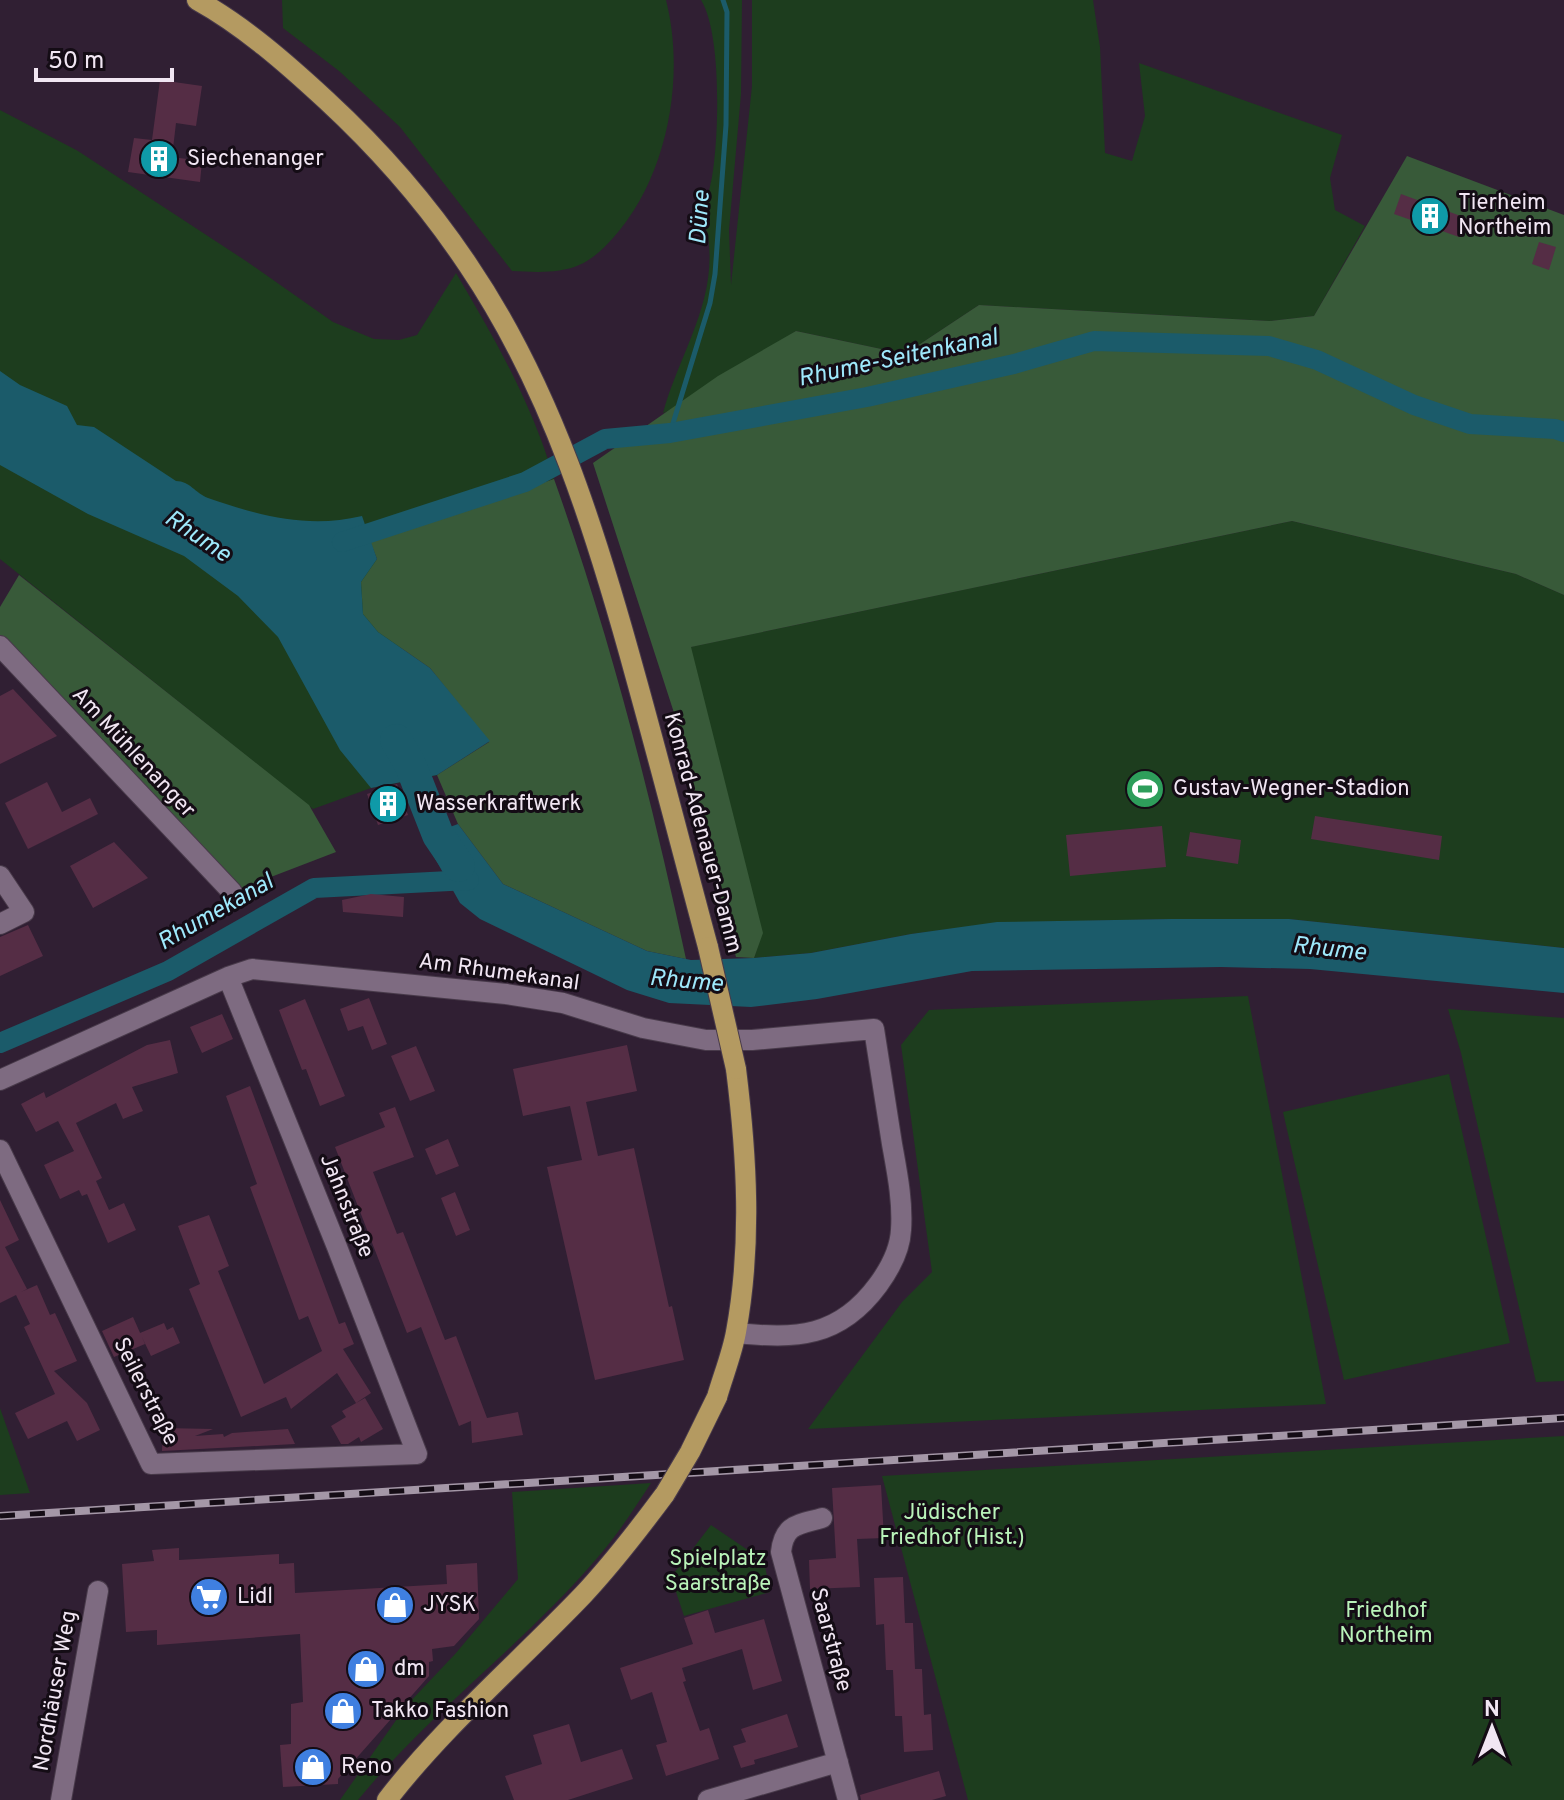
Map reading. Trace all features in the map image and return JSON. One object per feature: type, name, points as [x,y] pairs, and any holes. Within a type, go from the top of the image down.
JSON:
[{"type":"main road","name":"Konrad-Adenauer-Damm","points":[[197,0],[249,35],[300,76],[398,174],[468,265],[547,410],[608,574],[708,947],[736,1069],[745,1145],[747,1199],[736,1333],[717,1397],[690,1452],[665,1494],[584,1594],[459,1721],[387,1800]]},
{"type":"street","name":"Am Mühlenanger","points":[[0,646],[232,892]]},
{"type":"street","points":[[0,876],[24,912],[0,924]]},
{"type":"street","name":"Am Rhumekanal","points":[[0,1080],[252,969],[506,994],[563,1003],[643,1028],[706,1040],[752,1040],[874,1029],[900,1195],[901,1233],[890,1269],[863,1305],[836,1324],[808,1334],[780,1337],[736,1333]]},
{"type":"street","name":"Jahnstraße","points":[[228,977],[417,1454]]},
{"type":"street","name":"Seilerstraße","points":[[0,1150],[151,1464],[417,1454]]},
{"type":"street","name":"Saarstraße","points":[[822,1518],[793,1526],[783,1536],[781,1552],[848,1800]]},
{"type":"street","name":"Nordhäuser Weg","points":[[61,1800],[98,1591]]},
{"type":"street","points":[[708,1800],[838,1762]]},
{"type":"green space","points":[[282,0],[666,0],[674,62],[667,126],[659,157],[632,214],[602,250],[589,260],[555,271],[512,271],[400,127],[339,71],[283,28]]},
{"type":"green space","points":[[701,0],[742,0],[741,94],[729,230],[731,285],[752,86],[752,0],[1093,0],[1100,47],[1105,153],[1132,161],[1145,116],[1139,63],[1342,135],[1330,178],[1335,210],[1365,226],[1314,316],[1269,321],[979,305],[905,354],[796,331],[683,407],[663,413],[696,324],[708,279],[710,256],[707,231],[698,224],[712,177],[717,86],[713,36]]},
{"type":"green space","points":[[0,110],[78,151],[333,322],[374,339],[399,340],[417,335],[456,273],[524,399],[554,479],[371,541],[437,775],[371,788],[313,809],[0,559]]},
{"type":"green space","points":[[1407,156],[1564,215],[1564,595],[1516,574],[1292,521],[691,647],[763,933],[754,958],[736,957],[677,722],[593,463],[718,376],[796,331],[905,354],[979,305],[1269,321],[1314,316]]},
{"type":"green space","points":[[554,479],[628,717],[686,959],[647,951],[503,884],[458,824],[437,775],[489,742],[430,668],[378,632],[363,614],[361,582],[377,559],[370,541]]},
{"type":"green space","name":"Gustav-Wegner-Stadion","points":[[1292,521],[1516,574],[1564,595],[1564,948],[1289,919],[1171,919],[997,923],[911,934],[811,953],[754,958],[762,933],[690,647]]},
{"type":"green space","points":[[19,575],[309,805],[336,852],[232,892],[0,646],[0,607]]},
{"type":"green space","points":[[1248,996],[1326,1404],[808,1429],[902,1302],[932,1272],[901,1045],[929,1010]]},
{"type":"green space","points":[[1448,1009],[1564,1018],[1564,1381],[1536,1382],[1461,1053]]},
{"type":"green space","points":[[1449,1074],[1510,1343],[1344,1380],[1283,1112]]},
{"type":"green space","points":[[0,1408],[30,1493],[0,1495]]},
{"type":"green space","name":"Friedhof Northeim","points":[[1564,1436],[1564,1800],[968,1800],[882,1476]]},
{"type":"green space","points":[[651,1483],[626,1521],[569,1589],[415,1737],[358,1800],[340,1800],[406,1706],[456,1653],[518,1579],[512,1492]]},
{"type":"green space","name":"Spielplatz Saarstraße","points":[[711,1525],[764,1561],[770,1592],[684,1616],[671,1577]]},
{"type":"water","points":[[0,371],[20,385],[67,406],[77,425],[94,427],[176,481],[185,483],[208,498],[284,519],[322,521],[362,516],[377,559],[361,582],[363,614],[378,632],[430,668],[490,741],[437,775],[371,788],[340,750],[278,637],[238,596],[184,556],[88,514],[0,465]]},
{"type":"water","points":[[458,824],[503,884],[647,951],[691,960],[811,953],[997,922],[1289,919],[1564,948],[1564,993],[1310,969],[1221,967],[972,971],[817,999],[751,1007],[669,1003],[627,990],[480,919],[460,903],[423,837]]},
{"type":"building","points":[[160,80],[202,86],[196,126],[176,123],[172,157],[202,161],[200,182],[128,172],[134,138],[152,140]]},
{"type":"building","name":"Tierheim Northeim","points":[[1401,194],[1466,218],[1459,237],[1394,214]]},
{"type":"building","points":[[1539,242],[1556,247],[1549,270],[1532,264]]},
{"type":"building","points":[[13,689],[57,736],[0,764],[0,696]]},
{"type":"building","points":[[47,782],[62,812],[90,798],[98,814],[28,849],[5,803]]},
{"type":"building","name":"Wasserkraftwerk","points":[[397,784],[408,815],[378,825],[367,794]]},
{"type":"building","points":[[1315,816],[1442,836],[1439,860],[1311,839]]},
{"type":"building","points":[[1162,826],[1166,867],[1070,876],[1066,835]]},
{"type":"building","points":[[1190,832],[1241,840],[1238,864],[1186,856]]},
{"type":"building","points":[[114,842],[148,878],[93,908],[70,866]]},
{"type":"building","points":[[371,894],[404,897],[403,917],[343,912],[342,900]]},
{"type":"building","points":[[28,925],[43,956],[0,976],[0,937]]},
{"type":"building","points":[[369,998],[387,1044],[372,1050],[363,1026],[348,1031],[340,1009]]},
{"type":"building","points":[[305,999],[345,1096],[320,1106],[306,1069],[302,1070],[279,1010]]},
{"type":"building","points":[[222,1014],[233,1039],[202,1053],[190,1027]]},
{"type":"building","points":[[170,1040],[178,1073],[132,1087],[143,1111],[123,1119],[116,1103],[76,1123],[102,1178],[96,1181],[109,1210],[124,1203],[136,1230],[108,1243],[87,1194],[82,1196],[79,1190],[60,1199],[44,1165],[74,1151],[58,1121],[36,1132],[21,1104],[44,1092],[46,1098],[147,1045]]},
{"type":"building","points":[[627,1045],[637,1091],[586,1102],[598,1156],[634,1148],[669,1307],[672,1306],[684,1360],[595,1380],[547,1167],[582,1160],[570,1106],[523,1116],[513,1069]]},
{"type":"building","points":[[416,1046],[435,1091],[410,1101],[391,1056]]},
{"type":"building","points":[[250,1086],[339,1324],[345,1322],[354,1344],[343,1349],[371,1393],[356,1403],[337,1373],[291,1409],[286,1397],[241,1417],[189,1289],[200,1284],[178,1226],[209,1215],[229,1266],[218,1271],[264,1384],[322,1351],[308,1316],[299,1320],[250,1187],[257,1184],[226,1096]]},
{"type":"building","points":[[395,1107],[414,1157],[373,1172],[397,1234],[403,1232],[445,1340],[456,1336],[487,1418],[518,1412],[523,1435],[472,1443],[471,1421],[459,1426],[421,1327],[407,1333],[335,1147],[385,1127],[379,1113]]},
{"type":"building","points":[[448,1139],[459,1166],[436,1175],[425,1149]]},
{"type":"building","points":[[455,1192],[470,1230],[456,1236],[441,1198]]},
{"type":"building","points":[[0,1200],[19,1240],[5,1247],[27,1289],[21,1292],[37,1285],[50,1315],[55,1313],[77,1361],[54,1371],[87,1403],[100,1430],[77,1441],[67,1421],[28,1439],[15,1413],[55,1394],[24,1327],[30,1324],[16,1295],[0,1303]]},
{"type":"building","points":[[133,1317],[145,1344],[114,1357],[102,1331]]},
{"type":"building","points":[[164,1323],[167,1330],[173,1327],[180,1343],[151,1356],[140,1333]]},
{"type":"building","points":[[365,1398],[383,1429],[361,1442],[359,1437],[348,1444],[341,1444],[331,1426],[346,1417],[342,1411]]},
{"type":"building","points":[[163,1428],[213,1429],[195,1436],[223,1434],[224,1437],[232,1433],[288,1429],[295,1444],[162,1451]]},
{"type":"building","points":[[881,1485],[884,1538],[857,1539],[860,1587],[810,1589],[809,1560],[836,1558],[832,1488]]},
{"type":"building","points":[[179,1548],[179,1560],[279,1554],[279,1564],[294,1563],[295,1593],[447,1584],[446,1565],[477,1563],[479,1619],[454,1646],[432,1649],[429,1676],[338,1779],[338,1784],[283,1787],[280,1745],[291,1744],[291,1704],[303,1702],[300,1634],[157,1645],[157,1630],[126,1632],[122,1564],[154,1561],[152,1550]]},
{"type":"building","points":[[903,1577],[905,1623],[913,1623],[915,1669],[922,1669],[924,1715],[931,1714],[933,1750],[904,1752],[902,1716],[895,1716],[893,1670],[886,1670],[884,1624],[876,1625],[874,1578]]},
{"type":"building","points":[[708,1610],[715,1633],[764,1619],[782,1681],[753,1690],[742,1649],[682,1668],[686,1681],[683,1682],[700,1731],[709,1728],[719,1759],[666,1776],[656,1745],[667,1742],[652,1692],[631,1700],[620,1668],[693,1644],[684,1618]]},
{"type":"building","points":[[787,1714],[798,1747],[754,1760],[755,1764],[741,1768],[733,1746],[746,1742],[741,1729]]},
{"type":"building","points":[[569,1724],[581,1762],[622,1749],[633,1779],[568,1800],[514,1800],[505,1776],[542,1764],[533,1735]]},
{"type":"building","points":[[939,1771],[946,1796],[932,1800],[861,1800],[860,1795]]},
{"type":"waterway","name":"Düne","points":[[670,433],[710,303],[715,274],[726,125],[727,12],[723,0]]},
{"type":"waterway","name":"Rhume-Seitenkanal","points":[[342,542],[525,482],[605,439],[670,433],[867,397],[1014,364],[1094,341],[1269,346],[1317,360],[1414,405],[1470,424],[1564,432]]},
{"type":"waterway","name":"Rhume","points":[[396,740],[410,764],[438,835],[459,866]]},
{"type":"waterway","name":"Rhumekanal","points":[[0,1043],[168,971],[314,888],[469,880]]},
{"type":"railway","points":[[0,1516],[1564,1418]]},
{"type":"place","name":"Siechenanger","points":[[159,159]]},
{"type":"place","name":"Tierheim Northeim","points":[[1430,216]]},
{"type":"place","name":"Gustav-Wegner-Stadion","points":[[1145,789]]},
{"type":"place","name":"Wasserkraftwerk","points":[[388,804]]},
{"type":"place","name":"Lidl","points":[[209,1597]]},
{"type":"place","name":"JYSK","points":[[395,1605]]},
{"type":"place","name":"dm","points":[[366,1669]]},
{"type":"place","name":"Takko Fashion","points":[[343,1711]]},
{"type":"place","name":"Reno","points":[[313,1767]]},
{"type":"park label","name":"Jüdischer Friedhof (Hist.)","points":[[952,1526]]}]
